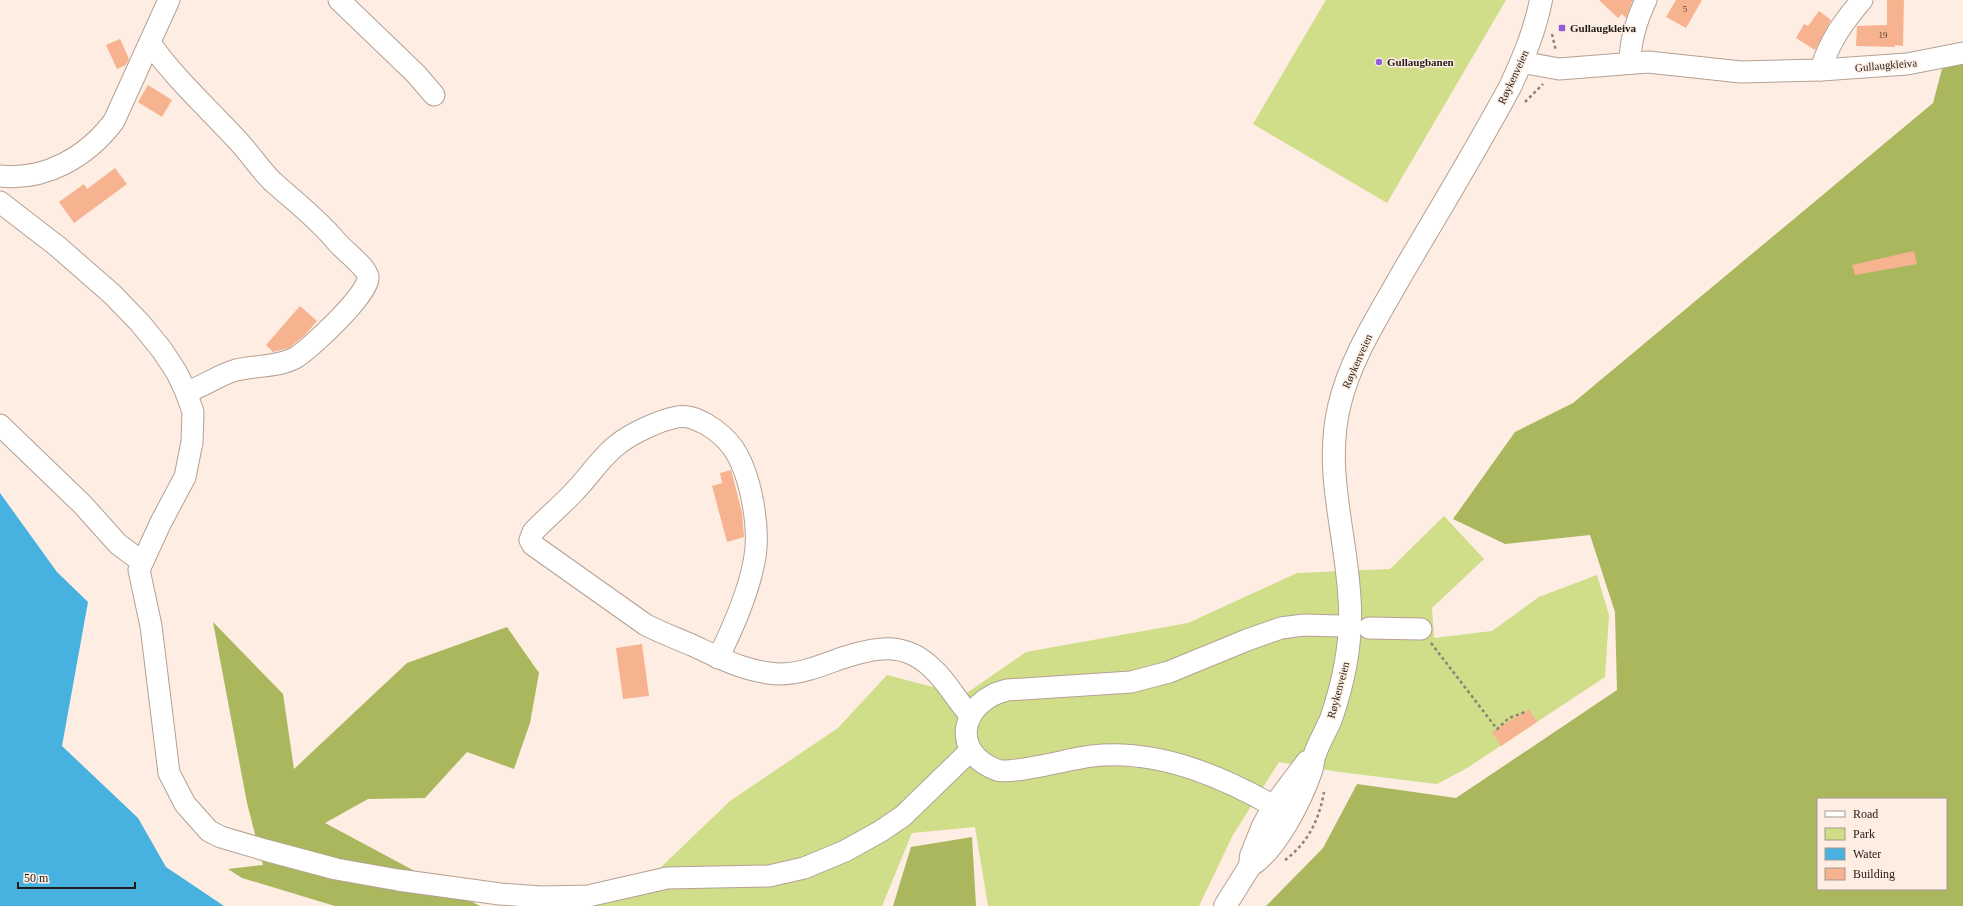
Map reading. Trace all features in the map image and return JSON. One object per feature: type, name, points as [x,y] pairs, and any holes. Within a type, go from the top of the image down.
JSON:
[{"type":"highway","name":"Røykenveien","points":[[1225,906],[1250,866],[1253,850],[1283,811],[1306,763],[1314,756],[1330,722],[1339,695],[1349,640],[1349,593],[1335,496],[1332,463],[1334,435],[1342,394],[1353,363],[1376,320],[1491,122],[1521,62],[1534,28],[1541,0]]},
{"type":"street","points":[[0,176],[12,177],[52,170],[75,158],[105,133],[114,122],[169,0]]},
{"type":"street","points":[[339,0],[416,74],[434,95]]},
{"type":"street","points":[[1630,63],[1632,38],[1636,22],[1646,0]]},
{"type":"street","points":[[1843,0],[1843,23]]},
{"type":"street","points":[[1821,70],[1828,49],[1843,23],[1862,0]]},
{"type":"street","points":[[150,44],[184,86],[240,143],[261,170],[317,220],[342,249],[364,269],[368,277],[367,286],[341,317],[317,341],[295,358],[284,362],[234,371],[202,387],[186,392]]},
{"type":"street","name":"Gullaugkleiva","points":[[1521,62],[1559,69],[1630,63],[1658,63],[1741,72],[1821,70],[1907,64],[1963,53]]},
{"type":"street","points":[[0,202],[58,246],[112,294],[162,350],[177,373],[193,412],[192,442],[185,477],[161,522],[139,570],[151,626],[169,773],[185,804],[209,831],[221,837],[336,869],[398,880],[500,894],[568,897],[595,894],[667,878],[769,876],[804,868],[862,842],[903,816],[971,750]]},
{"type":"street","points":[[718,658],[750,580],[755,561],[756,541],[754,515],[748,482],[732,447],[714,429],[696,419],[678,417],[667,420],[630,436],[616,445],[573,493],[533,532],[530,540],[537,548],[637,620],[718,658],[753,670],[781,674],[806,670],[874,650],[893,648],[905,650],[914,654],[934,670],[970,715]]},
{"type":"street","points":[[0,425],[82,504],[118,544],[142,562]]},
{"type":"street","points":[[1283,811],[1225,781],[1174,763],[1140,757],[1110,755],[1065,760],[1012,771],[1002,771],[983,762],[971,750],[966,727],[970,715],[978,704],[995,693],[1007,690],[1131,682],[1169,672],[1247,640],[1281,628],[1295,625],[1339,626]]},
{"type":"street","points":[[1369,628],[1421,629]]},
{"type":"path","points":[[1524,103],[1546,81]]},
{"type":"path","points":[[1421,629],[1497,729],[1509,718],[1526,712]]},
{"type":"path","points":[[1281,863],[1300,847],[1309,835],[1321,809],[1325,786]]},
{"type":"green space","name":"Gullaugbanen","points":[[1326,0],[1506,0],[1387,203],[1253,124]]},
{"type":"green space","points":[[1963,61],[1963,906],[1266,906],[1323,848],[1357,784],[1456,798],[1617,690],[1615,612],[1590,535],[1505,544],[1453,519],[1515,432],[1573,403],[1933,103],[1942,69]]},
{"type":"green space","points":[[1444,516],[1484,559],[1432,608],[1434,638],[1492,631],[1539,597],[1597,575],[1609,615],[1605,677],[1467,768],[1437,784],[1340,772],[1279,762],[1233,835],[1199,906],[988,906],[975,827],[912,833],[882,906],[585,906],[632,895],[730,801],[838,728],[887,675],[964,695],[1026,652],[1188,623],[1297,573],[1390,569]]},
{"type":"green space","points":[[213,622],[283,694],[294,769],[407,663],[507,627],[539,673],[530,723],[514,769],[467,752],[425,798],[368,799],[325,823],[480,906],[335,906],[242,878],[228,869],[263,865],[247,803]]},
{"type":"green space","points":[[972,837],[976,906],[893,906],[911,847]]},
{"type":"water","points":[[0,493],[57,572],[88,602],[62,746],[138,818],[166,867],[224,906],[0,906]]},
{"type":"building","points":[[1599,0],[1633,0],[1626,18],[1622,14],[1618,18]]},
{"type":"building","points":[[1676,0],[1702,0],[1686,28],[1666,17]]},
{"type":"building","points":[[1887,0],[1904,0],[1903,46],[1856,46],[1857,26],[1887,25]]},
{"type":"building","points":[[1819,11],[1831,20],[1815,50],[1796,38],[1804,24],[1808,26]]},
{"type":"building","points":[[120,39],[129,59],[126,65],[117,69],[106,45]]},
{"type":"building","points":[[148,85],[172,100],[162,117],[138,102]]},
{"type":"building","points":[[115,168],[127,184],[74,223],[59,202],[84,184],[87,189]]},
{"type":"building","points":[[1914,251],[1917,264],[1855,275],[1852,265]]},
{"type":"building","points":[[300,306],[317,321],[304,336],[289,348],[273,352],[266,345]]},
{"type":"building","points":[[731,470],[742,513],[744,537],[727,542],[712,486],[722,483],[720,473]]},
{"type":"building","points":[[642,644],[649,696],[623,699],[616,648]]},
{"type":"building","points":[[1529,709],[1537,722],[1501,746],[1492,732]]},
{"type":"place","name":"Gullaugkleiva","points":[[1562,28]]},
{"type":"place","name":"Gullaugbanen","points":[[1379,62]]}]
